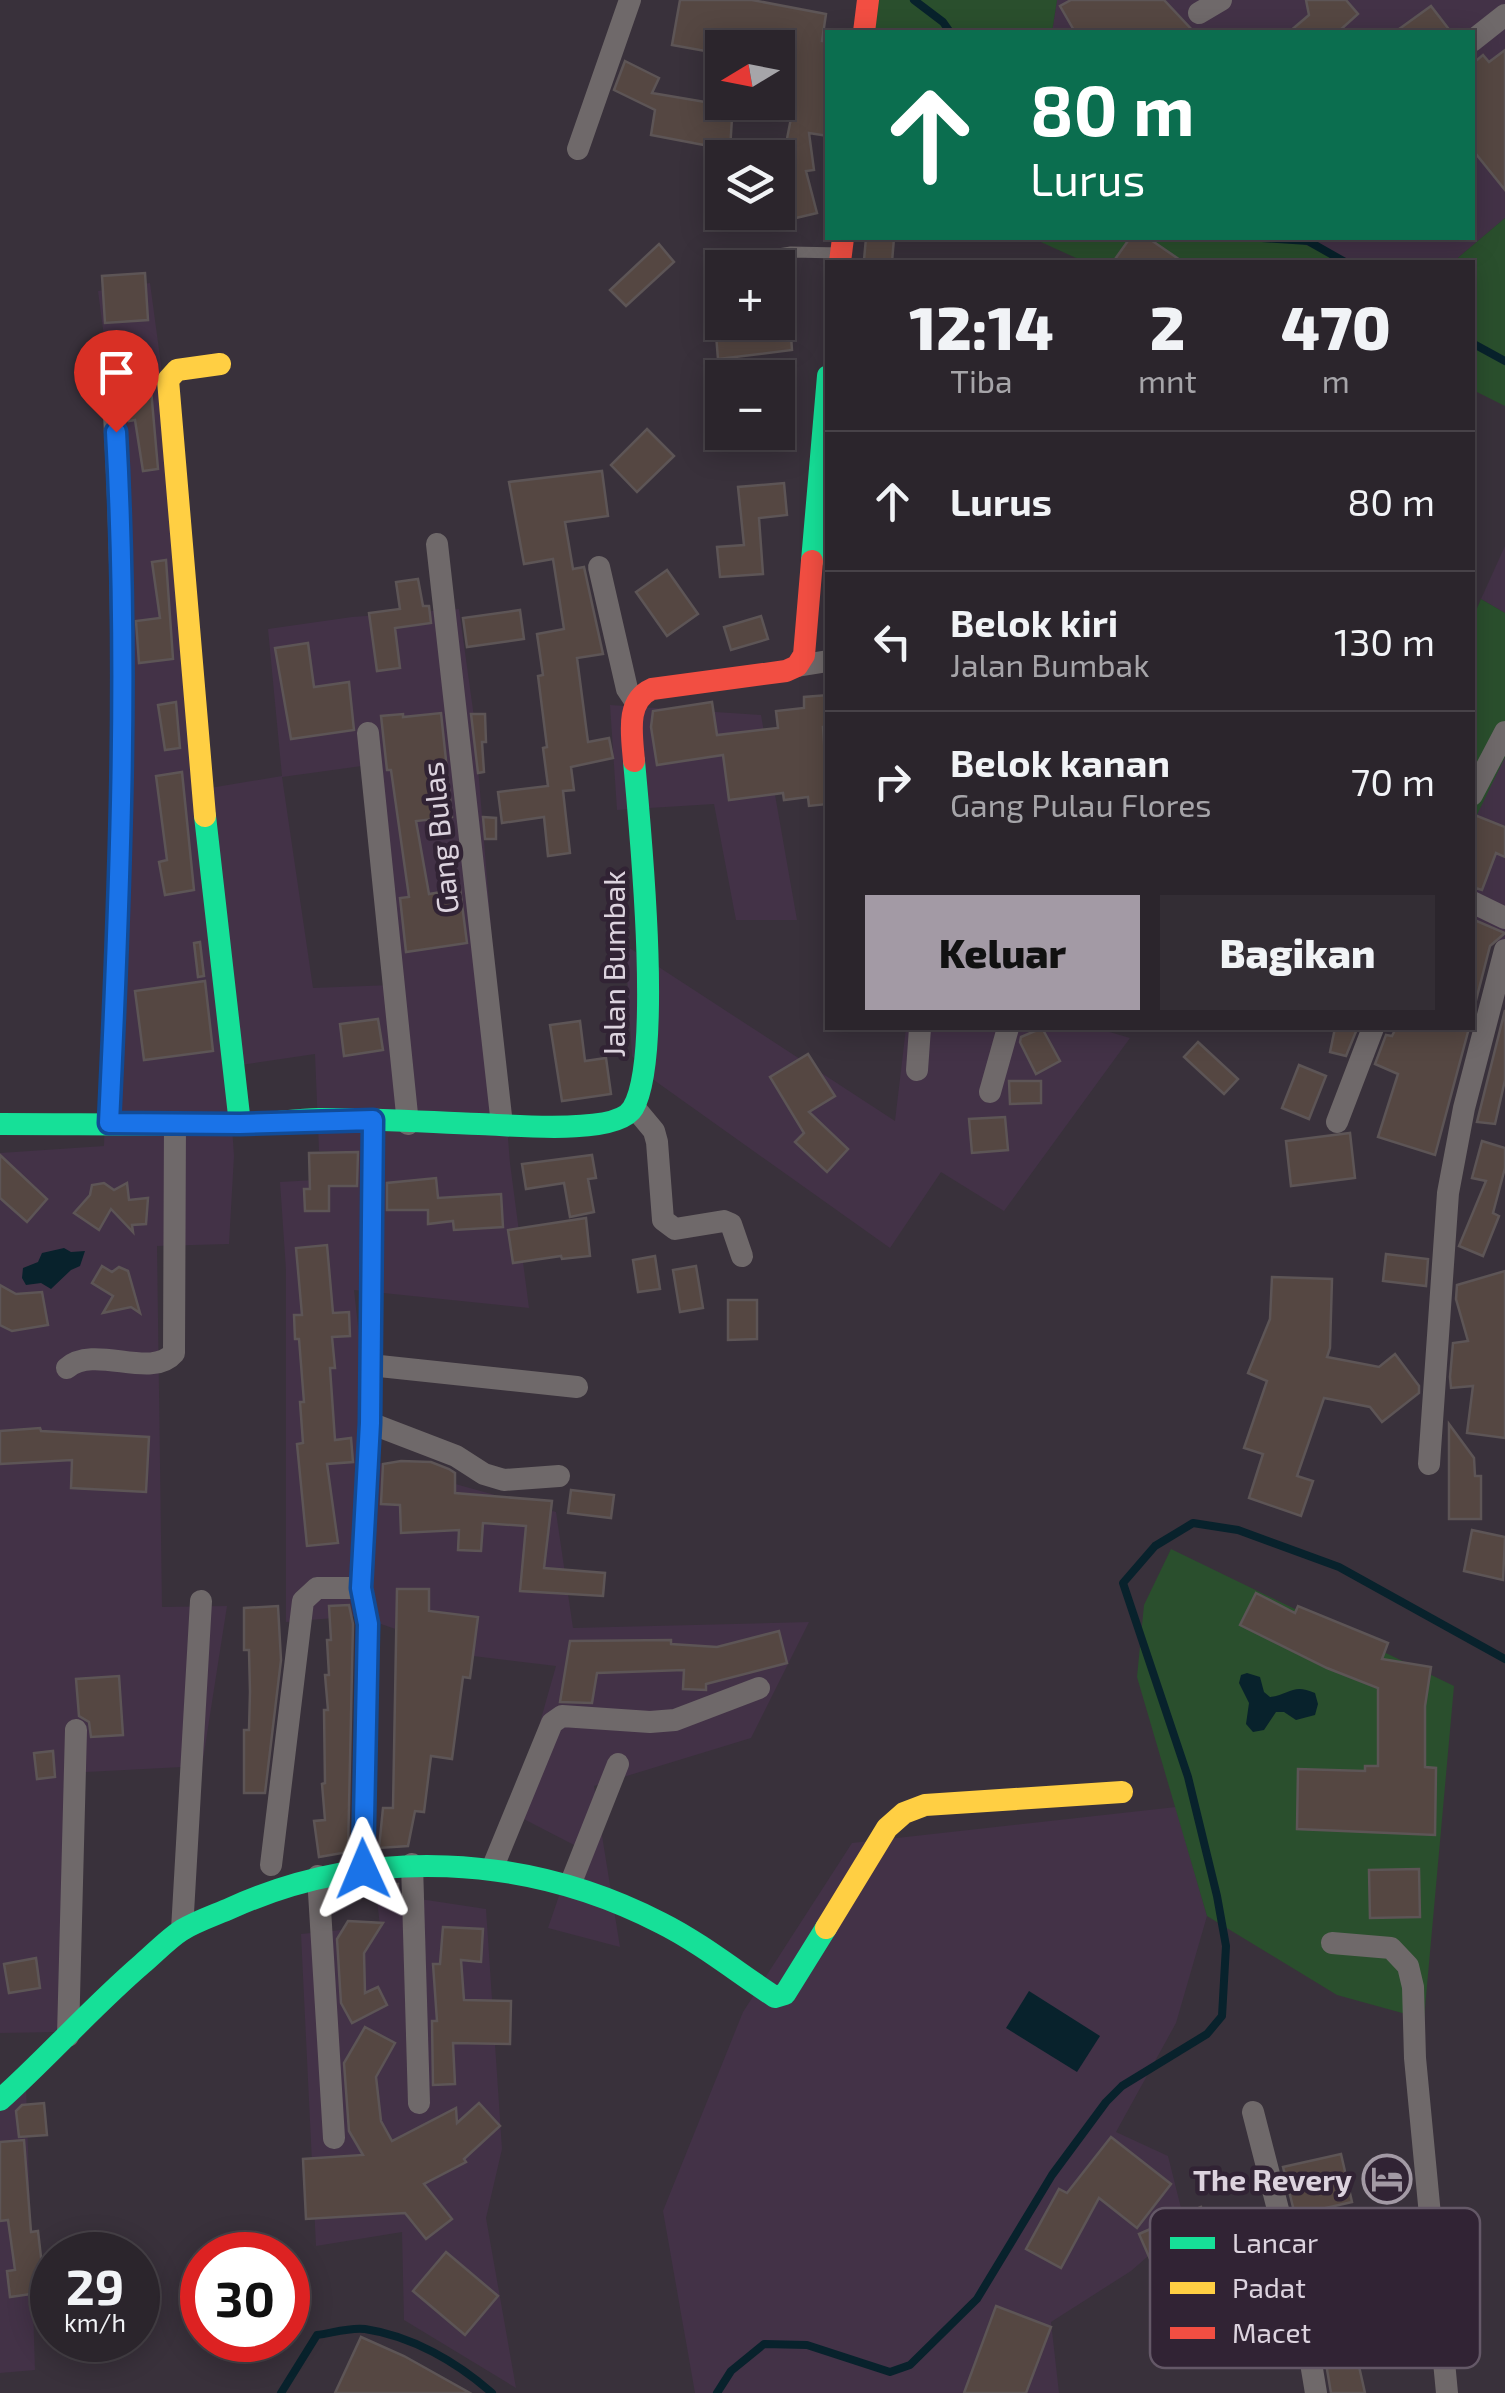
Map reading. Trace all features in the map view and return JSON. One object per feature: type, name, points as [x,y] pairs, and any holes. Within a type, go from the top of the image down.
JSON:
[{"type":"street","points":[[578,149],[630,0]]},
{"type":"street","points":[[864,30],[865,0]]},
{"type":"street","points":[[1199,13],[1222,0]]},
{"type":"street","points":[[1475,39],[1505,15]]},
{"type":"street","points":[[220,364],[177,370],[168,380],[182,510],[206,830],[240,1124]]},
{"type":"street","points":[[109,1123],[118,941],[121,755],[122,535],[114,398]]},
{"type":"street","points":[[797,666],[804,654],[825,411]]},
{"type":"street","name":"Gang Bulas","points":[[437,544],[502,1126]]},
{"type":"street","points":[[599,567],[627,690],[636,701],[652,690],[786,671],[825,661]]},
{"type":"street","name":"Jalan Bumbak","points":[[634,1107],[644,1078],[647,1012],[643,866],[632,730],[636,701]]},
{"type":"street","points":[[1475,789],[1505,732]]},
{"type":"street","points":[[368,733],[408,1124]]},
{"type":"street","points":[[1475,903],[1505,918]]},
{"type":"street","points":[[1429,1464],[1448,1193],[1464,1108],[1505,950]]},
{"type":"street","points":[[917,1070],[920,1030]]},
{"type":"street","points":[[990,1092],[1007,1030]]},
{"type":"street","points":[[1338,1122],[1372,1030]]},
{"type":"street","points":[[0,1124],[373,1120],[502,1126],[605,1124],[626,1117],[634,1107],[654,1131],[663,1220],[667,1226],[675,1229],[724,1221],[731,1224],[742,1256]]},
{"type":"street","points":[[363,1869],[368,1624],[361,1588],[370,1423],[373,1120]]},
{"type":"street","points":[[67,1368],[83,1360],[162,1362],[174,1353],[176,1122]]},
{"type":"street","points":[[370,1365],[577,1387]]},
{"type":"street","points":[[370,1423],[456,1456],[494,1478],[559,1476]]},
{"type":"street","points":[[271,1864],[303,1601],[317,1588],[361,1588]]},
{"type":"street","points":[[182,1930],[201,1601]]},
{"type":"street","points":[[492,1869],[557,1718],[675,1720],[758,1688]]},
{"type":"street","points":[[68,2036],[76,1730]]},
{"type":"street","points":[[570,1885],[618,1764]]},
{"type":"street","points":[[0,2100],[110,1992],[182,1930],[266,1892],[318,1876],[412,1864],[492,1869],[570,1885],[662,1923],[776,1998],[784,1994],[887,1828],[904,1813],[925,1805],[1122,1792]]},
{"type":"street","points":[[412,1864],[418,2102]]},
{"type":"street","points":[[318,1876],[334,2138]]},
{"type":"street","points":[[1332,1943],[1391,1948],[1408,1966],[1413,1986],[1415,2058],[1429,2208]]},
{"type":"street","points":[[1253,2112],[1278,2208]]},
{"type":"street","points":[[1312,2368],[1316,2393]]},
{"type":"street","points":[[1445,2368],[1447,2393]]},
{"type":"lane","points":[[795,252],[841,251]]},
{"type":"shaded area","points":[[1057,0],[1505,0],[1505,218],[1455,260],[1346,260],[1292,240],[1475,240],[1475,30],[1052,30]]},
{"type":"shaded area","points":[[150,283],[174,461],[198,790],[282,776],[268,629],[352,617],[459,609],[474,717],[510,1163],[529,1308],[354,1290],[373,1461],[556,1512],[573,1628],[809,1622],[751,1738],[594,1786],[620,1947],[548,1928],[576,1846],[514,1814],[556,1666],[473,1656],[358,1616],[286,1622],[286,1270],[280,1182],[350,1178],[350,1152],[319,1151],[315,1054],[228,1067],[234,1156],[229,1244],[157,1246],[162,1607],[227,1606],[202,1766],[67,1773],[58,2032],[0,2033],[0,1153],[104,1146],[124,490],[98,291]],"holes":[[[369,765],[392,985],[313,988],[282,777]]]},
{"type":"shaded area","points":[[1505,546],[1505,613],[1481,599]]},
{"type":"shaded area","points":[[610,705],[761,715],[797,920],[736,920],[714,804],[617,810]]},
{"type":"shaded area","points":[[1505,757],[1505,945],[1475,932],[1475,817]]},
{"type":"shaded area","points":[[625,945],[895,1121],[906,1030],[1103,1030],[1130,1038],[1004,1211],[941,1172],[890,1248],[651,1078],[632,1056]]},
{"type":"shaded area","points":[[1176,1807],[1207,1916],[1176,2023],[1116,2132],[1168,2156],[1181,2208],[1150,2208],[1150,2254],[1051,2322],[1059,2393],[695,2393],[663,2211],[743,2012],[852,1843]]},
{"type":"shaded area","points":[[420,1899],[486,1909],[502,2149],[486,2218],[516,2388],[404,2320],[402,2232],[316,2246],[301,1934],[380,1926],[377,1900]]},
{"type":"shaded area","points":[[26,2086],[30,2362],[35,2362],[35,2370],[0,2373],[0,2111]]},
{"type":"green space","points":[[862,0],[1057,0],[1052,30],[857,30]]},
{"type":"green space","points":[[1505,218],[1505,406],[1475,391],[1475,260],[1455,260]]},
{"type":"green space","points":[[1036,240],[1292,240],[1346,260],[1081,260]]},
{"type":"green space","points":[[1481,599],[1505,613],[1505,757],[1475,819],[1475,613]]},
{"type":"green space","points":[[1171,1549],[1454,1686],[1424,2019],[1337,1995],[1207,1916],[1137,1677],[1144,1605]]},
{"type":"water","points":[[64,1248],[85,1251],[80,1266],[51,1289],[41,1283],[26,1285],[23,1268],[38,1262],[42,1253]]},
{"type":"water","points":[[1241,1675],[1260,1677],[1264,1692],[1270,1697],[1297,1689],[1315,1693],[1315,1715],[1296,1720],[1276,1712],[1264,1730],[1253,1732],[1246,1724],[1249,1703],[1239,1683]]},
{"type":"water","points":[[1029,1991],[1100,2036],[1077,2072],[1006,2028]]},
{"type":"building","points":[[680,0],[752,0],[826,14],[822,41],[825,136],[809,133],[814,170],[806,171],[817,213],[796,218],[795,214],[795,140],[787,140],[791,120],[795,120],[795,30],[705,30],[705,51],[672,45]]},
{"type":"building","points":[[1071,0],[1164,0],[1192,30],[1074,30],[1060,6]]},
{"type":"building","points":[[1306,0],[1346,0],[1358,14],[1340,30],[1291,30],[1309,15]]},
{"type":"building","points":[[1431,6],[1449,30],[1398,30]]},
{"type":"building","points":[[1505,50],[1505,190],[1475,153],[1475,62],[1483,55],[1489,62]]},
{"type":"building","points":[[625,61],[659,78],[652,93],[705,102],[705,120],[732,120],[731,140],[705,140],[705,145],[651,135],[655,110],[614,90]]},
{"type":"building","points":[[866,240],[894,240],[892,260],[864,260]]},
{"type":"building","points":[[1129,240],[1151,240],[1180,260],[1114,260]]},
{"type":"building","points":[[659,244],[674,262],[626,306],[610,290]]},
{"type":"building","points":[[145,273],[148,320],[105,323],[102,276]]},
{"type":"building","points":[[716,340],[791,340],[792,350],[718,359]]},
{"type":"building","points":[[150,378],[158,469],[143,471],[135,420],[129,421],[124,379]]},
{"type":"building","points":[[647,429],[674,456],[637,492],[611,465]]},
{"type":"building","points":[[602,471],[608,516],[565,522],[573,569],[584,567],[603,654],[577,658],[588,742],[609,738],[613,758],[571,767],[574,790],[563,791],[570,853],[548,856],[544,817],[502,823],[498,792],[548,786],[538,676],[543,675],[537,634],[564,629],[553,559],[524,564],[509,482]]},
{"type":"building","points":[[784,483],[787,515],[759,518],[763,574],[720,577],[717,547],[744,545],[738,487]]},
{"type":"building","points":[[166,560],[173,659],[139,663],[136,621],[160,618],[152,562]]},
{"type":"building","points":[[667,570],[698,614],[667,636],[636,592]]},
{"type":"building","points":[[418,579],[431,623],[395,628],[400,668],[377,671],[369,613],[400,609],[396,582]]},
{"type":"building","points":[[520,610],[524,639],[467,647],[463,618]]},
{"type":"building","points":[[761,616],[768,639],[731,650],[724,627]]},
{"type":"building","points":[[308,643],[314,687],[349,682],[354,730],[291,739],[275,648]]},
{"type":"building","points":[[825,695],[825,804],[809,806],[808,797],[784,800],[783,793],[729,800],[723,755],[657,765],[651,727],[653,711],[712,702],[717,735],[778,728],[776,711],[804,708],[804,697]]},
{"type":"building","points":[[176,702],[180,748],[165,750],[158,705]]},
{"type":"building","points":[[441,713],[452,817],[416,821],[429,894],[460,889],[467,943],[406,952],[400,898],[409,897],[381,716]]},
{"type":"building","points":[[471,714],[485,714],[484,772],[478,773]]},
{"type":"building","points":[[182,772],[194,890],[165,895],[159,862],[167,860],[156,776]]},
{"type":"building","points":[[1475,815],[1505,827],[1505,857],[1496,853],[1482,890],[1475,888]]},
{"type":"building","points":[[483,817],[496,818],[496,839],[485,839]]},
{"type":"building","points":[[1475,920],[1505,933],[1490,946],[1475,1004]]},
{"type":"building","points":[[200,942],[204,976],[198,977],[194,943]]},
{"type":"building","points":[[205,981],[213,1051],[144,1060],[135,991]]},
{"type":"building","points":[[1505,1010],[1505,1080],[1495,1124],[1477,1122]]},
{"type":"building","points":[[378,1019],[383,1050],[344,1056],[340,1024]]},
{"type":"building","points":[[580,1021],[585,1061],[606,1058],[611,1094],[562,1101],[550,1025]]},
{"type":"building","points":[[1043,1030],[1060,1061],[1036,1074],[1021,1037]]},
{"type":"building","points":[[1335,1030],[1357,1030],[1346,1056],[1330,1052]]},
{"type":"building","points":[[1395,1030],[1468,1030],[1435,1155],[1378,1137],[1398,1074],[1375,1064],[1386,1035],[1392,1036]]},
{"type":"building","points":[[1198,1042],[1238,1079],[1224,1094],[1184,1057]]},
{"type":"building","points":[[808,1054],[835,1096],[809,1112],[848,1149],[827,1172],[795,1142],[804,1133],[770,1077]]},
{"type":"building","points":[[1299,1065],[1326,1076],[1309,1119],[1282,1108]]},
{"type":"building","points":[[1009,1081],[1041,1081],[1041,1103],[1010,1104]]},
{"type":"building","points":[[1005,1117],[1008,1150],[972,1153],[969,1119]]},
{"type":"building","points":[[1350,1133],[1355,1178],[1291,1186],[1286,1141]]},
{"type":"building","points":[[1482,1141],[1505,1148],[1505,1168],[1493,1213],[1499,1216],[1483,1256],[1459,1246],[1486,1181],[1472,1178]]},
{"type":"building","points":[[358,1152],[357,1186],[329,1186],[329,1211],[305,1211],[304,1189],[310,1189],[309,1153]]},
{"type":"building","points":[[0,1155],[47,1199],[27,1222],[0,1198]]},
{"type":"building","points":[[592,1155],[596,1178],[588,1179],[594,1212],[570,1217],[564,1183],[526,1189],[522,1164]]},
{"type":"building","points":[[436,1178],[438,1198],[501,1194],[503,1227],[454,1230],[453,1221],[428,1224],[428,1210],[387,1210],[387,1183]]},
{"type":"building","points":[[104,1183],[114,1190],[127,1183],[129,1200],[148,1198],[146,1224],[132,1225],[133,1232],[111,1209],[99,1230],[74,1213],[90,1195],[92,1185]]},
{"type":"building","points":[[586,1218],[590,1256],[513,1263],[508,1230]]},
{"type":"building","points":[[327,1245],[333,1313],[349,1312],[350,1336],[332,1337],[335,1440],[351,1438],[353,1462],[327,1464],[338,1543],[307,1546],[297,1444],[303,1443],[300,1402],[304,1402],[299,1339],[295,1339],[294,1315],[302,1315],[296,1248]]},
{"type":"building","points":[[1386,1254],[1428,1259],[1426,1286],[1383,1281]]},
{"type":"building","points":[[655,1256],[660,1289],[638,1292],[633,1260]]},
{"type":"building","points":[[102,1266],[112,1272],[119,1267],[128,1271],[140,1313],[131,1307],[103,1313],[113,1296],[92,1283]]},
{"type":"building","points":[[696,1266],[703,1308],[680,1312],[673,1270]]},
{"type":"building","points":[[1505,1271],[1505,1438],[1467,1433],[1473,1386],[1451,1388],[1450,1377],[1453,1343],[1468,1341],[1456,1299],[1457,1285]]},
{"type":"building","points":[[1272,1277],[1332,1279],[1327,1357],[1379,1367],[1395,1354],[1419,1386],[1419,1393],[1382,1422],[1370,1407],[1324,1398],[1297,1476],[1313,1481],[1301,1516],[1249,1498],[1263,1454],[1244,1448],[1267,1381],[1248,1373],[1270,1319]]},
{"type":"building","points":[[0,1285],[16,1294],[42,1292],[48,1325],[12,1331],[0,1325]]},
{"type":"building","points":[[728,1300],[757,1300],[757,1339],[728,1340]]},
{"type":"building","points":[[1449,1424],[1474,1458],[1475,1476],[1481,1476],[1481,1519],[1449,1519]]},
{"type":"building","points":[[40,1428],[149,1437],[146,1492],[71,1488],[72,1460],[0,1464],[0,1431]]},
{"type":"building","points":[[431,1462],[449,1469],[455,1473],[455,1493],[552,1501],[544,1568],[605,1573],[603,1596],[520,1591],[526,1526],[483,1523],[481,1551],[458,1550],[459,1530],[401,1533],[400,1505],[381,1504],[383,1464]]},
{"type":"building","points":[[571,1490],[614,1495],[611,1518],[568,1513]]},
{"type":"building","points":[[1472,1530],[1505,1537],[1503,1580],[1464,1571]]},
{"type":"building","points":[[397,1589],[429,1589],[429,1611],[478,1617],[470,1678],[463,1677],[452,1759],[431,1756],[424,1812],[415,1811],[408,1846],[379,1848],[383,1808],[393,1808]]},
{"type":"building","points":[[1256,1593],[1295,1613],[1298,1606],[1388,1643],[1382,1659],[1431,1667],[1425,1706],[1425,1767],[1436,1768],[1435,1835],[1297,1829],[1298,1769],[1365,1771],[1365,1766],[1378,1766],[1378,1688],[1240,1625]]},
{"type":"building","points":[[349,1605],[353,1624],[348,1852],[319,1857],[314,1821],[325,1820],[322,1784],[324,1710],[328,1710],[327,1640],[331,1640],[329,1606]]},
{"type":"building","points":[[278,1606],[281,1660],[265,1793],[244,1793],[244,1730],[249,1730],[250,1692],[244,1608]]},
{"type":"building","points":[[779,1631],[787,1663],[706,1684],[706,1690],[683,1689],[684,1670],[597,1673],[592,1703],[560,1702],[570,1641],[671,1640],[671,1644],[717,1647]]},
{"type":"building","points":[[119,1676],[123,1735],[91,1737],[89,1722],[79,1716],[76,1679]]},
{"type":"building","points":[[53,1751],[55,1777],[37,1779],[34,1753]]},
{"type":"building","points":[[1419,1869],[1420,1917],[1370,1918],[1369,1870]]},
{"type":"building","points":[[398,1884],[398,1894],[374,1897],[375,1887]]},
{"type":"building","points":[[360,1888],[360,1899],[335,1903],[334,1892]]},
{"type":"building","points":[[348,1921],[383,1923],[364,1953],[365,1993],[378,1987],[387,2005],[352,2023],[341,2003],[337,1939]]},
{"type":"building","points":[[443,1927],[483,1929],[481,1962],[461,1960],[464,2000],[511,2001],[510,2044],[453,2043],[455,2084],[433,2085],[432,2021],[437,2021],[433,1964],[440,1964]]},
{"type":"building","points":[[36,1958],[40,1988],[9,1993],[4,1964]]},
{"type":"building","points":[[365,2027],[395,2043],[376,2077],[381,2121],[392,2141],[456,2108],[457,2123],[479,2103],[500,2126],[464,2159],[466,2162],[424,2184],[452,2219],[426,2239],[405,2213],[306,2219],[303,2159],[363,2155],[349,2131],[344,2063]]},
{"type":"building","points":[[44,2103],[47,2135],[19,2137],[16,2111],[22,2105]]},
{"type":"building","points":[[1111,2137],[1171,2184],[1137,2228],[1099,2198],[1061,2268],[1026,2249],[1059,2189],[1067,2193]]},
{"type":"building","points":[[24,2140],[31,2232],[30,2294],[10,2297],[7,2271],[15,2270],[8,2220],[0,2221],[0,2142]]},
{"type":"building","points":[[1341,2154],[1352,2202],[1326,2208],[1293,2208],[1283,2167]]},
{"type":"building","points":[[1150,2229],[1150,2259],[1139,2234]]},
{"type":"building","points":[[446,2252],[498,2296],[465,2335],[413,2291]]},
{"type":"building","points":[[996,2306],[1051,2327],[1026,2393],[964,2393]]},
{"type":"building","points":[[361,2337],[404,2356],[470,2393],[335,2393]]},
{"type":"building","points":[[1327,2368],[1359,2368],[1365,2393],[1331,2393]]},
{"type":"waterway","points":[[914,0],[949,30]]},
{"type":"waterway","points":[[1293,240],[1308,241],[1341,260]]},
{"type":"waterway","points":[[1475,345],[1505,361]]},
{"type":"waterway","points":[[717,2393],[731,2371],[764,2344],[807,2345],[890,2372],[910,2365],[977,2299],[1052,2175],[1106,2102],[1122,2086],[1207,2034],[1222,2016],[1226,1946],[1217,1896],[1188,1777],[1123,1583],[1155,1546],[1193,1523],[1238,1530],[1339,1567],[1505,1659]]},
{"type":"waterway","points":[[281,2393],[317,2335],[347,2329],[383,2332],[433,2352],[492,2393]]},
{"type":"traffic: fast","points":[[812,561],[825,411]]},
{"type":"traffic: fast","points":[[0,1124],[236,1124],[339,1119],[562,1127],[623,1117],[633,1108],[642,1081],[647,1042],[647,940],[634,761]]},
{"type":"traffic: fast","points":[[205,816],[240,1124]]},
{"type":"traffic: fast","points":[[0,2100],[124,1980],[182,1930],[283,1888],[337,1874],[447,1866],[557,1883],[610,1900],[661,1923],[775,1997],[785,1994],[826,1928]]},
{"type":"traffic: slow","points":[[205,816],[168,380],[177,370],[220,364]]},
{"type":"traffic: slow","points":[[826,1928],[887,1828],[904,1813],[925,1805],[1122,1792]]},
{"type":"traffic: jam","points":[[864,30],[868,0]]},
{"type":"traffic: jam","points":[[840,260],[843,240]]},
{"type":"traffic: jam","points":[[634,761],[634,710],[643,694],[652,689],[786,671],[797,666],[804,655],[812,561]]},
{"type":"place","name":"The Revery","points":[[1387,2179]]},
{"type":"route","points":[[116,432],[122,535],[121,755],[118,941],[109,1123],[373,1120],[370,1423],[361,1588],[368,1624],[363,1869]]}]
